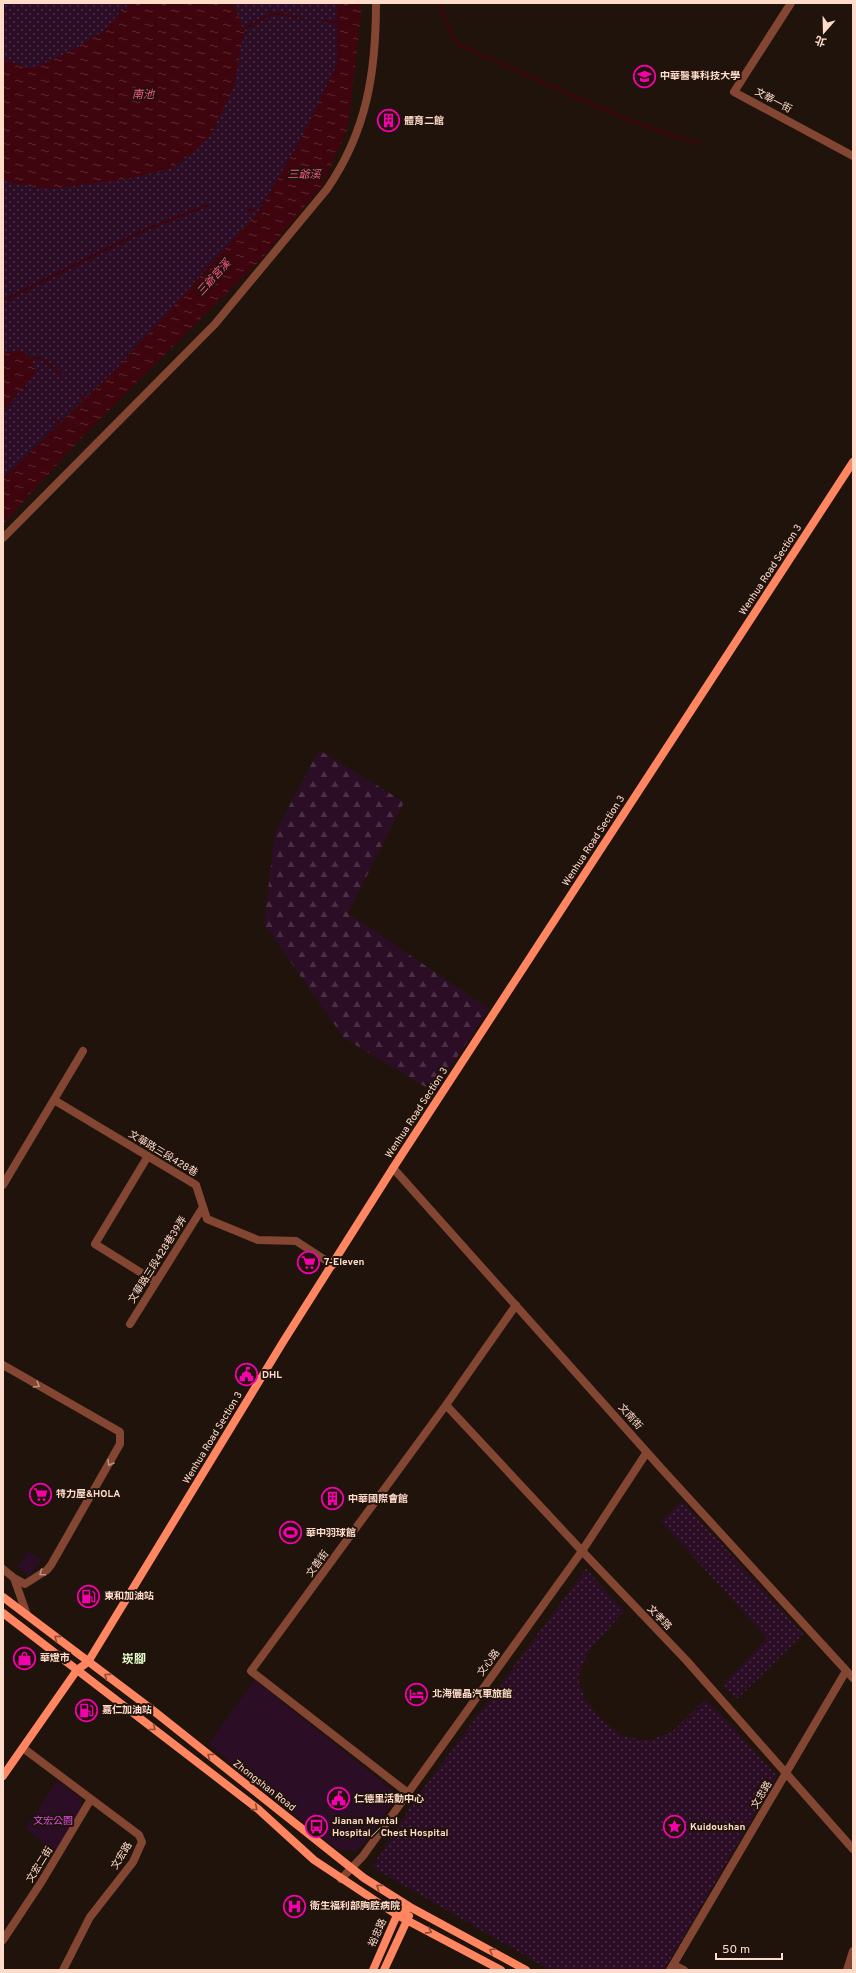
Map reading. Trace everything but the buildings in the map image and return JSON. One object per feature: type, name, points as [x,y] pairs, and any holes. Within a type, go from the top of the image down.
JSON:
[{"type":"street","points":[[3,538],[215,324],[336,176],[353,142],[368,101],[376,35],[376,3]]},
{"type":"street","name":"文華一街","points":[[792,3],[734,92],[853,156]]},
{"type":"street","name":"Wenhua Road Section 3","points":[[3,1776],[77,1670],[88,1662],[275,1355],[393,1168],[853,462]]},
{"type":"street","points":[[3,1185],[83,1051]]},
{"type":"street","name":"文華路三段428巷","points":[[54,1100],[196,1185],[207,1219],[258,1240],[296,1241],[333,1265]]},
{"type":"street","points":[[148,1156],[95,1244],[156,1282]]},
{"type":"street","name":"文南街","points":[[393,1168],[647,1452],[853,1678]]},
{"type":"street","name":"文華路三段428巷39弄","points":[[130,1324],[203,1207]]},
{"type":"street","name":"文善街","points":[[408,1793],[251,1671],[446,1405],[516,1305]]},
{"type":"street","points":[[3,1365],[120,1432],[120,1444],[47,1570],[25,1584],[14,1578],[3,1569]]},
{"type":"street","name":"文孝路","points":[[446,1405],[686,1660],[853,1849]]},
{"type":"street","name":"文心路","points":[[341,1879],[353,1868],[582,1551],[647,1452]]},
{"type":"street","points":[[14,1578],[26,1615]]},
{"type":"street","name":"Zhongshan Road","points":[[3,1596],[353,1868],[410,1907],[526,1970]]},
{"type":"street","points":[[3,1613],[258,1809],[314,1860],[397,1915],[501,1970]]},
{"type":"street","name":"文忠路","points":[[672,1967],[846,1671]]},
{"type":"street","name":"文宏路","points":[[22,1748],[139,1835],[142,1842],[133,1862],[90,1917],[63,1970]]},
{"type":"street","name":"文宏二街","points":[[3,1940],[42,1881],[91,1799]]},
{"type":"street","name":"裕忠路","points":[[374,1968],[397,1915],[410,1907]]},
{"type":"street","name":"裕忠路","points":[[384,1969],[408,1920],[410,1907]]},
{"type":"street","points":[[847,1970],[853,1951]]},
{"type":"street","points":[[672,1967],[684,1970]]},
{"type":"street","points":[[374,1968],[384,1969]]},
{"type":"green space","points":[[3,3],[337,3],[337,64],[301,139],[258,212],[121,364],[3,479]]},
{"type":"green space","points":[[319,750],[404,802],[348,913],[489,1009],[434,1092],[344,1038],[264,924],[275,833]]},
{"type":"green space","points":[[682,1501],[803,1634],[737,1699],[723,1685],[767,1638],[661,1521]]},
{"type":"green space","points":[[28,1551],[41,1560],[29,1576],[17,1567]]},
{"type":"green space","points":[[586,1569],[624,1611],[589,1650],[578,1677],[585,1699],[601,1719],[622,1736],[648,1741],[672,1732],[706,1699],[777,1776],[664,1970],[550,1970],[372,1867],[415,1800]]},
{"type":"green space","points":[[255,1680],[392,1790],[394,1802],[357,1852],[335,1848],[208,1744]]},
{"type":"green space","name":"文宏公園","points":[[57,1780],[81,1798],[81,1813],[56,1851],[25,1829]]},
{"type":"water","name":"南池","points":[[130,3],[234,3],[244,32],[234,87],[211,135],[194,152],[170,169],[122,180],[49,189],[10,183],[3,180],[3,61],[16,63],[26,68],[38,66],[76,48],[105,30],[118,14]]},
{"type":"water","name":"三爺溪","points":[[337,3],[361,3],[361,15],[348,128],[323,184],[263,257],[84,435],[3,524],[3,479],[121,364],[258,212],[301,139],[337,64]]},
{"type":"water","points":[[17,350],[25,353],[31,358],[36,373],[3,411],[3,354]]},
{"type":"waterway","points":[[440,3],[443,15],[457,44],[628,120],[699,144]]},
{"type":"waterway","points":[[241,31],[273,13],[297,17]]},
{"type":"waterway","points":[[326,21],[340,23]]},
{"type":"waterway","points":[[3,301],[147,229],[206,206]]},
{"type":"waterway","points":[[247,209],[260,213]]},
{"type":"waterway","points":[[31,359],[41,358],[61,374]]},
{"type":"waterway","points":[[22,385],[26,388]]},
{"type":"waterway","points":[[80,394],[86,401]]},
{"type":"waterway","points":[[52,418],[61,425]]},
{"type":"place","name":"中華醫事科技大學","points":[[645,76]]},
{"type":"place","name":"體育二館","points":[[388,121]]},
{"type":"place","name":"7-Eleven","points":[[308,1262]]},
{"type":"place","name":"DHL","points":[[247,1375]]},
{"type":"place","name":"特力屋&HOLA","points":[[40,1494]]},
{"type":"place","name":"中華國際會館","points":[[332,1499]]},
{"type":"place","name":"華中羽球館","points":[[291,1533]]},
{"type":"place","name":"東和加油站","points":[[88,1596]]},
{"type":"place","name":"華燈市","points":[[25,1658]]},
{"type":"place","name":"北海儷晶汽車旅館","points":[[416,1694]]},
{"type":"place","name":"嘉仁加油站","points":[[87,1710]]},
{"type":"place","name":"仁德里活動中心","points":[[339,1799]]},
{"type":"place","name":"Jianan Mental Hospital／Chest Hospital","points":[[317,1827]]},
{"type":"place","name":"Kuidoushan","points":[[674,1827]]},
{"type":"place","name":"衛生福利部胸腔病院","points":[[294,1906]]},
{"type":"district","name":"崁腳","points":[[134,1660]]},
{"type":"water label","name":"三爺宮溪","points":[[214,278]]}]
